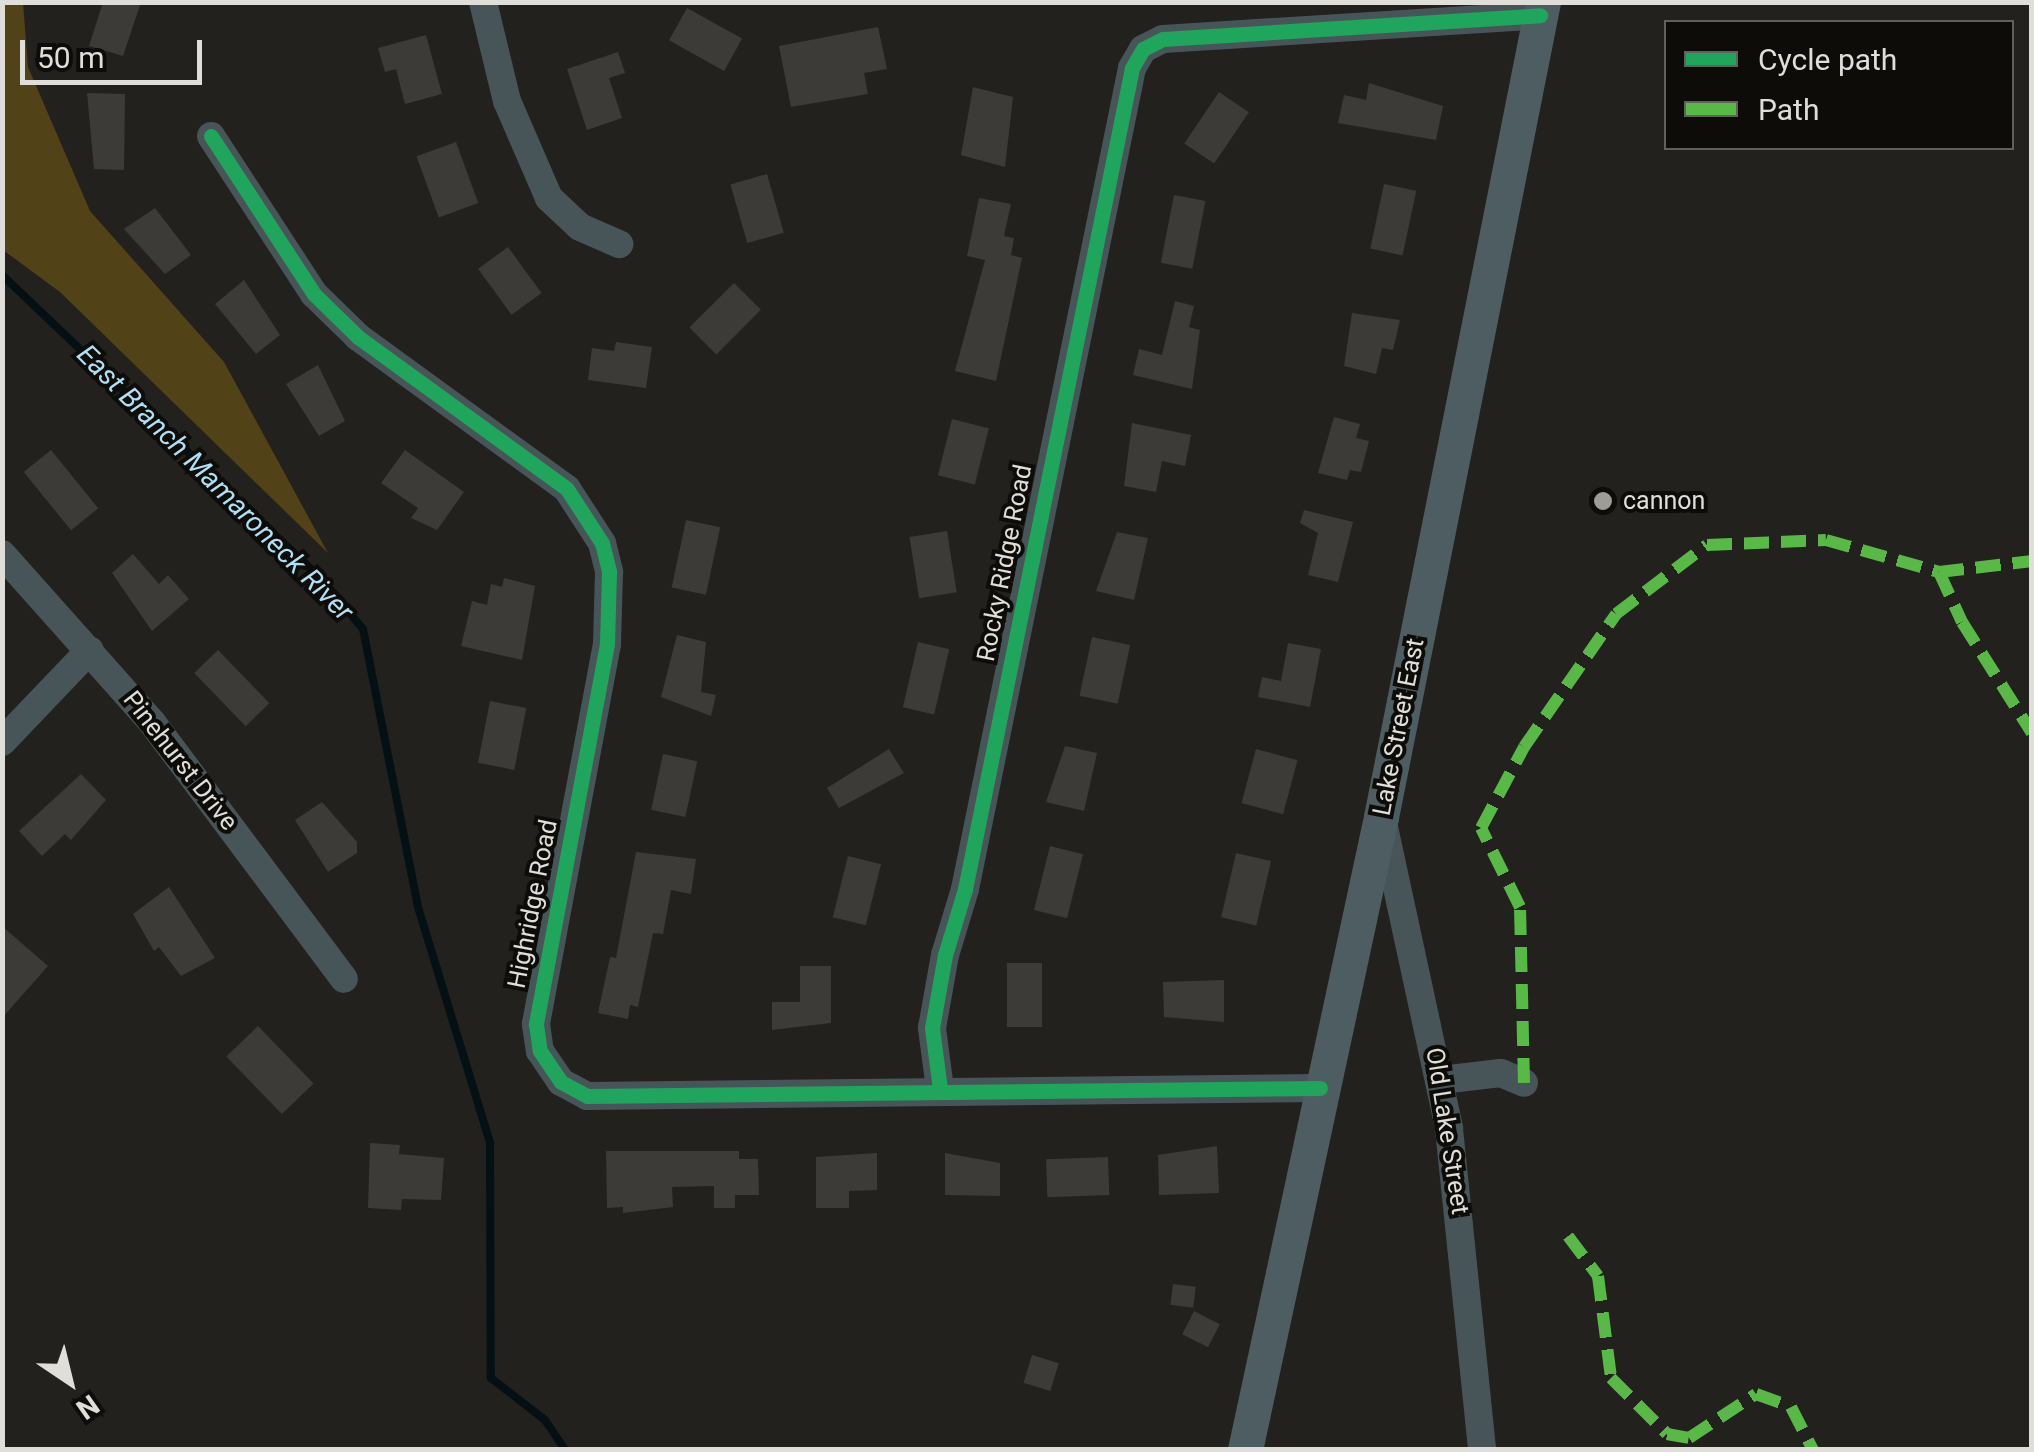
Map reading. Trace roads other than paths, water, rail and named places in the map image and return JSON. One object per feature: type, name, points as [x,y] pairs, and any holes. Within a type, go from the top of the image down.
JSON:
[{"type":"main road","name":"Lake Street East","points":[[1245,1450],[1381,816],[1541,9]]},
{"type":"street","points":[[483,2],[507,101],[550,198],[580,227],[619,244]]},
{"type":"street","name":"Rocky Ridge Road","points":[[940,1089],[932,1028],[944,955],[965,890],[1132,68],[1142,49],[1163,38],[1541,9]]},
{"type":"street","name":"Highridge Road","points":[[212,136],[314,294],[358,337],[567,489],[602,543],[608,572],[607,644],[536,1024],[540,1051],[560,1082],[587,1096],[940,1089],[1320,1088]]},
{"type":"street","name":"Pinehurst Drive","points":[[2,554],[90,650],[219,808],[344,979]]},
{"type":"street","points":[[2,742],[90,650]]},
{"type":"street","name":"Old Lake Street","points":[[1381,816],[1440,1080],[1482,1450]]},
{"type":"street","points":[[1440,1080],[1501,1072],[1524,1083]]},
{"type":"waterway","name":"East Branch Mamaroneck River","points":[[2,275],[323,581],[363,629],[418,907],[490,1143],[491,1378],[545,1420],[565,1450]]},
{"type":"place","name":"cannon","points":[[1603,501]]}]
